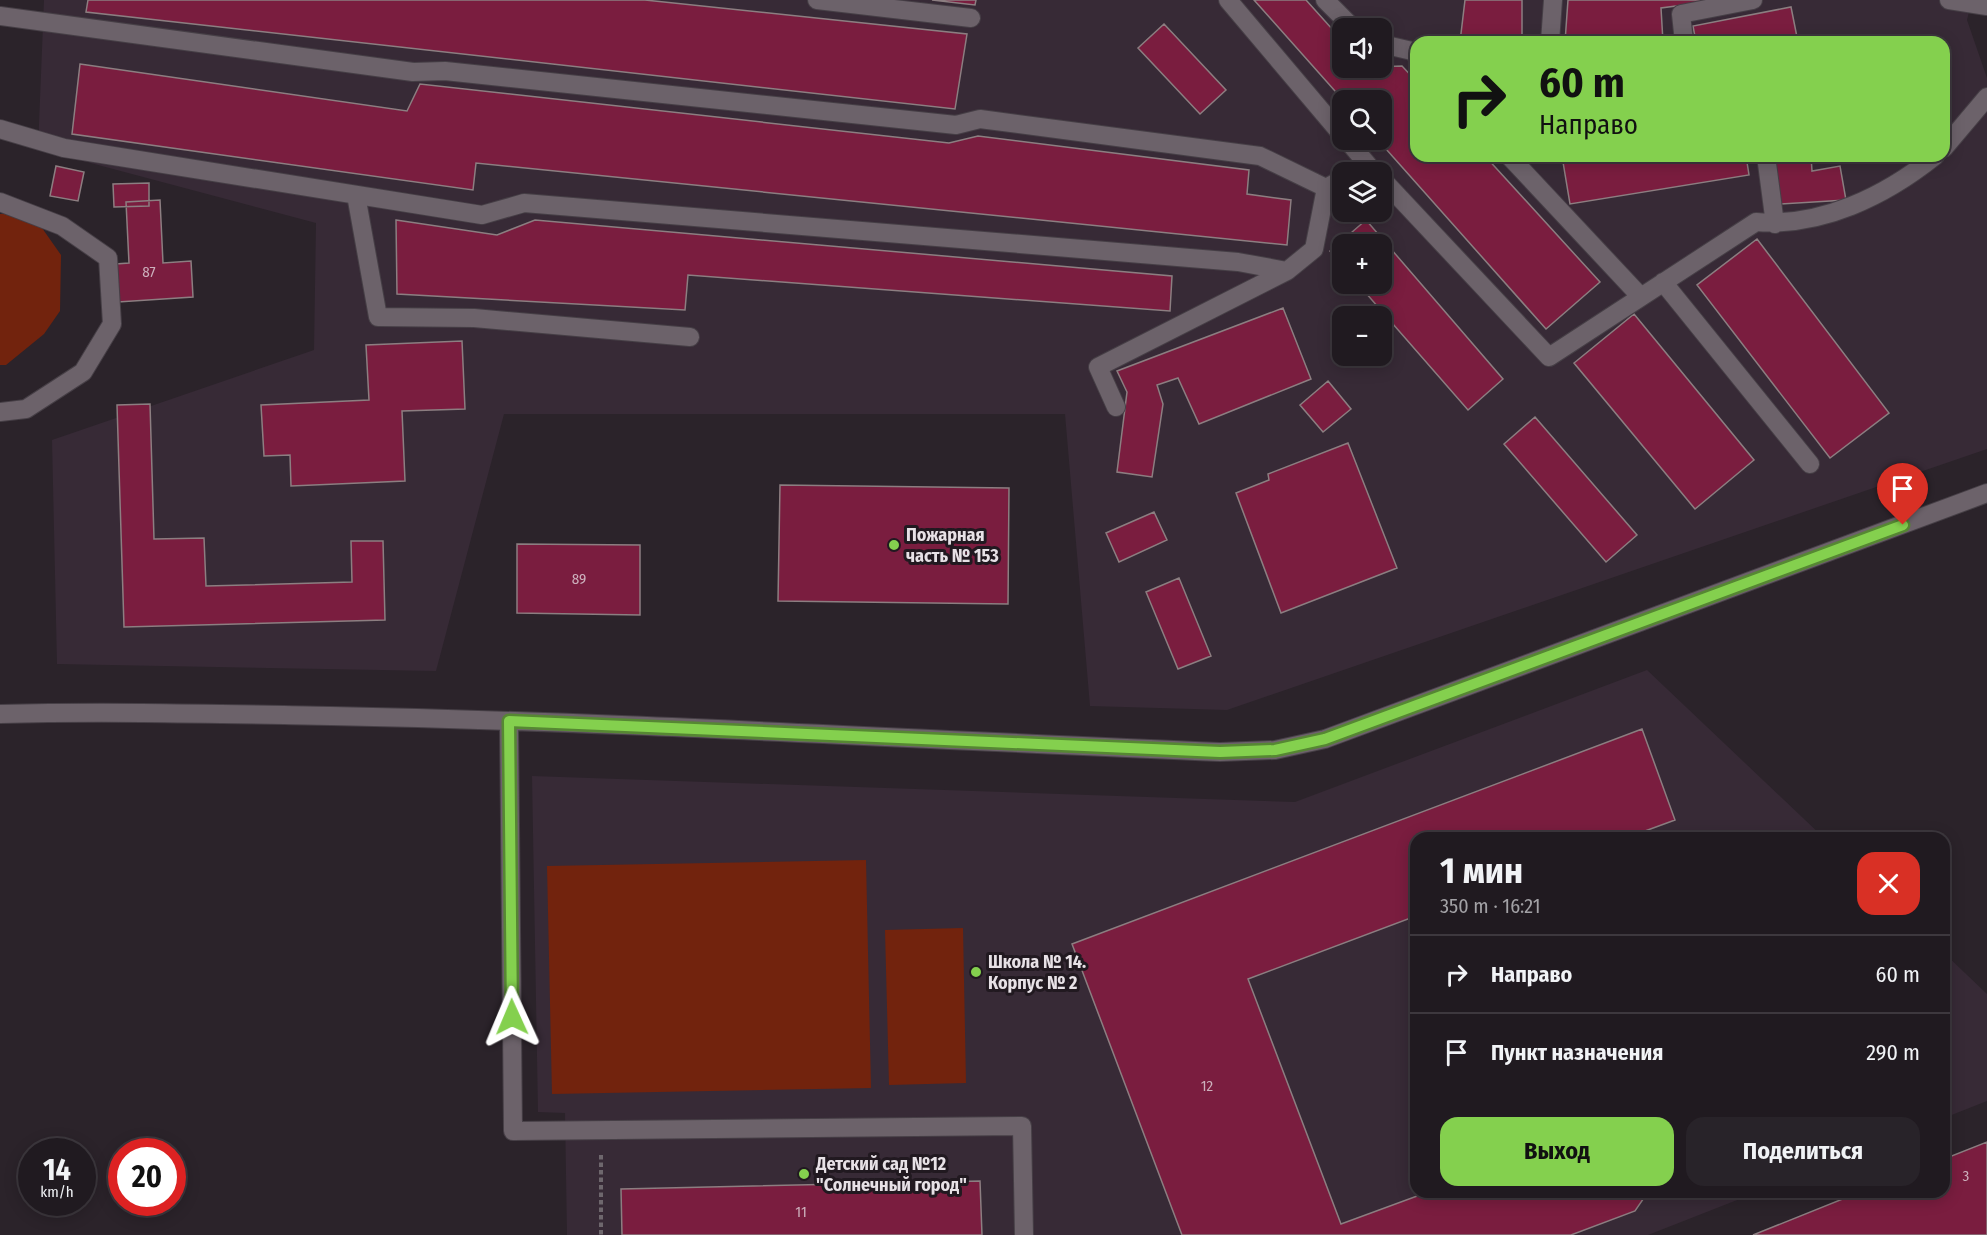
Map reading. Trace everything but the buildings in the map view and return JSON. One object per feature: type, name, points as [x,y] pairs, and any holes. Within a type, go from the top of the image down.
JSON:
[{"type":"street","points":[[817,0],[971,18]]},
{"type":"street","points":[[1228,0],[1332,123]]},
{"type":"street","points":[[1325,0],[1343,18]]},
{"type":"street","points":[[1550,36],[1553,0]]},
{"type":"street","points":[[1683,36],[1681,14],[1752,0]]},
{"type":"street","points":[[1949,0],[1987,6]]},
{"type":"street","points":[[0,16],[413,72],[445,70],[956,125],[980,120],[1015,124],[1260,156],[1326,188]]},
{"type":"street","points":[[1392,46],[1410,51]]},
{"type":"street","points":[[1950,141],[1987,97]]},
{"type":"street","points":[[0,129],[64,148],[482,215],[524,203],[1226,261],[1287,271]]},
{"type":"street","points":[[1516,162],[1641,297]]},
{"type":"street","points":[[1767,162],[1775,224]]},
{"type":"street","points":[[1392,190],[1549,357],[1756,222],[1775,224],[1846,210],[1905,180],[1928,162]]},
{"type":"street","points":[[1116,407],[1098,367],[1287,271],[1314,249],[1326,188],[1332,185]]},
{"type":"street","points":[[356,195],[378,317],[474,318],[690,337]]},
{"type":"street","points":[[0,202],[62,226],[108,258],[112,324],[82,372],[26,409],[0,412]]},
{"type":"street","points":[[1663,282],[1810,465]]},
{"type":"street","points":[[0,714],[116,711],[509,721],[1208,752],[1275,750],[1325,739],[1987,493]]},
{"type":"street","points":[[509,721],[513,1131],[1022,1126],[1024,1235]]},
{"type":"path","points":[[601,1130],[602,1235]]},
{"type":"shaded area","points":[[44,0],[1972,0],[1967,20],[1987,78],[1987,449],[1227,710],[1090,706],[1065,414],[504,414],[436,671],[57,664],[52,440],[314,350],[316,223],[38,149]]},
{"type":"shaded area","points":[[0,214],[8,214],[42,228],[61,255],[60,311],[44,334],[6,365],[0,365]]},
{"type":"shaded area","name":"Школа № 14. Корпус № 2","points":[[1647,670],[1818,832],[1410,832],[1410,1198],[1742,1198],[1648,1235],[567,1235],[565,1113],[538,1112],[532,776],[1295,802]]},
{"type":"shaded area","points":[[866,860],[871,1088],[552,1094],[547,866]]},
{"type":"shaded area","points":[[963,928],[966,1083],[889,1085],[885,930]]},
{"type":"shaded area","points":[[1950,959],[1987,994],[1987,1101],[1950,1116]]},
{"type":"place","name":"Пожарная часть № 153","points":[[894,545]]},
{"type":"place","name":"Школа № 14. Корпус № 2","points":[[976,972]]},
{"type":"place","name":"Детский сад №12 \"Солнечный город\"","points":[[804,1174]]},
{"type":"route","points":[[512,1017],[509,721],[718,728],[1220,752],[1275,750],[1325,739],[1903,525]]}]
